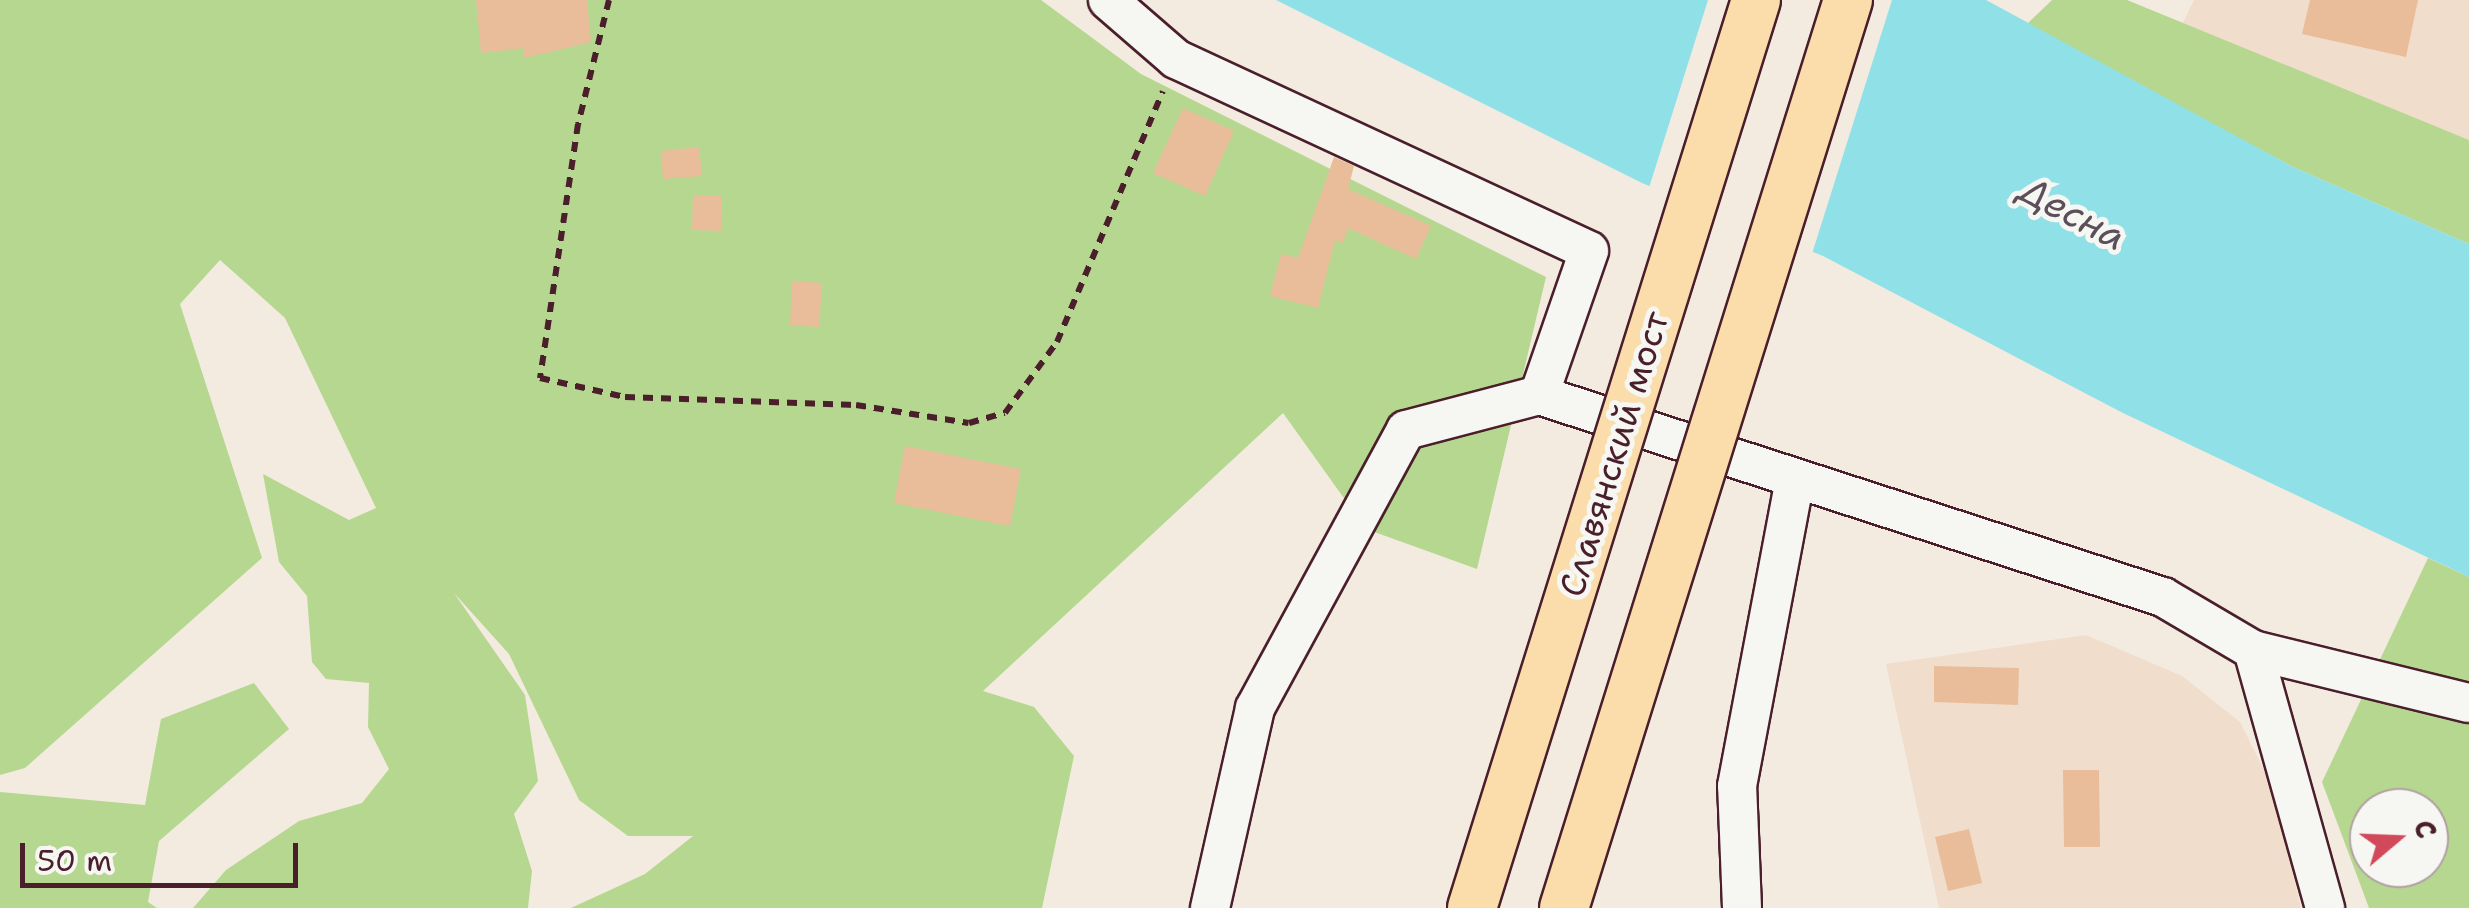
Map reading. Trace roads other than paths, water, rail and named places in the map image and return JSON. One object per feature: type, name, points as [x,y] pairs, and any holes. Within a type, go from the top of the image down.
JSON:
[{"type":"main road","name":"Славянский мост","points":[[1472,908],[1756,0]]},
{"type":"main road","points":[[1564,908],[1848,0]]},
{"type":"street","points":[[1108,0],[1176,60],[1590,250],[1539,395]]},
{"type":"street","points":[[1210,908],[1256,708],[1406,430],[1539,395],[1794,484],[2163,597],[2253,650],[2469,702]]},
{"type":"street","points":[[1742,908],[1737,786],[1794,484]]},
{"type":"street","points":[[2253,650],[2326,908]]},
{"type":"water","name":"Десна","points":[[1276,0],[1986,0],[2293,167],[2469,244],[2469,577],[2123,413],[1823,256],[1642,183]]}]
